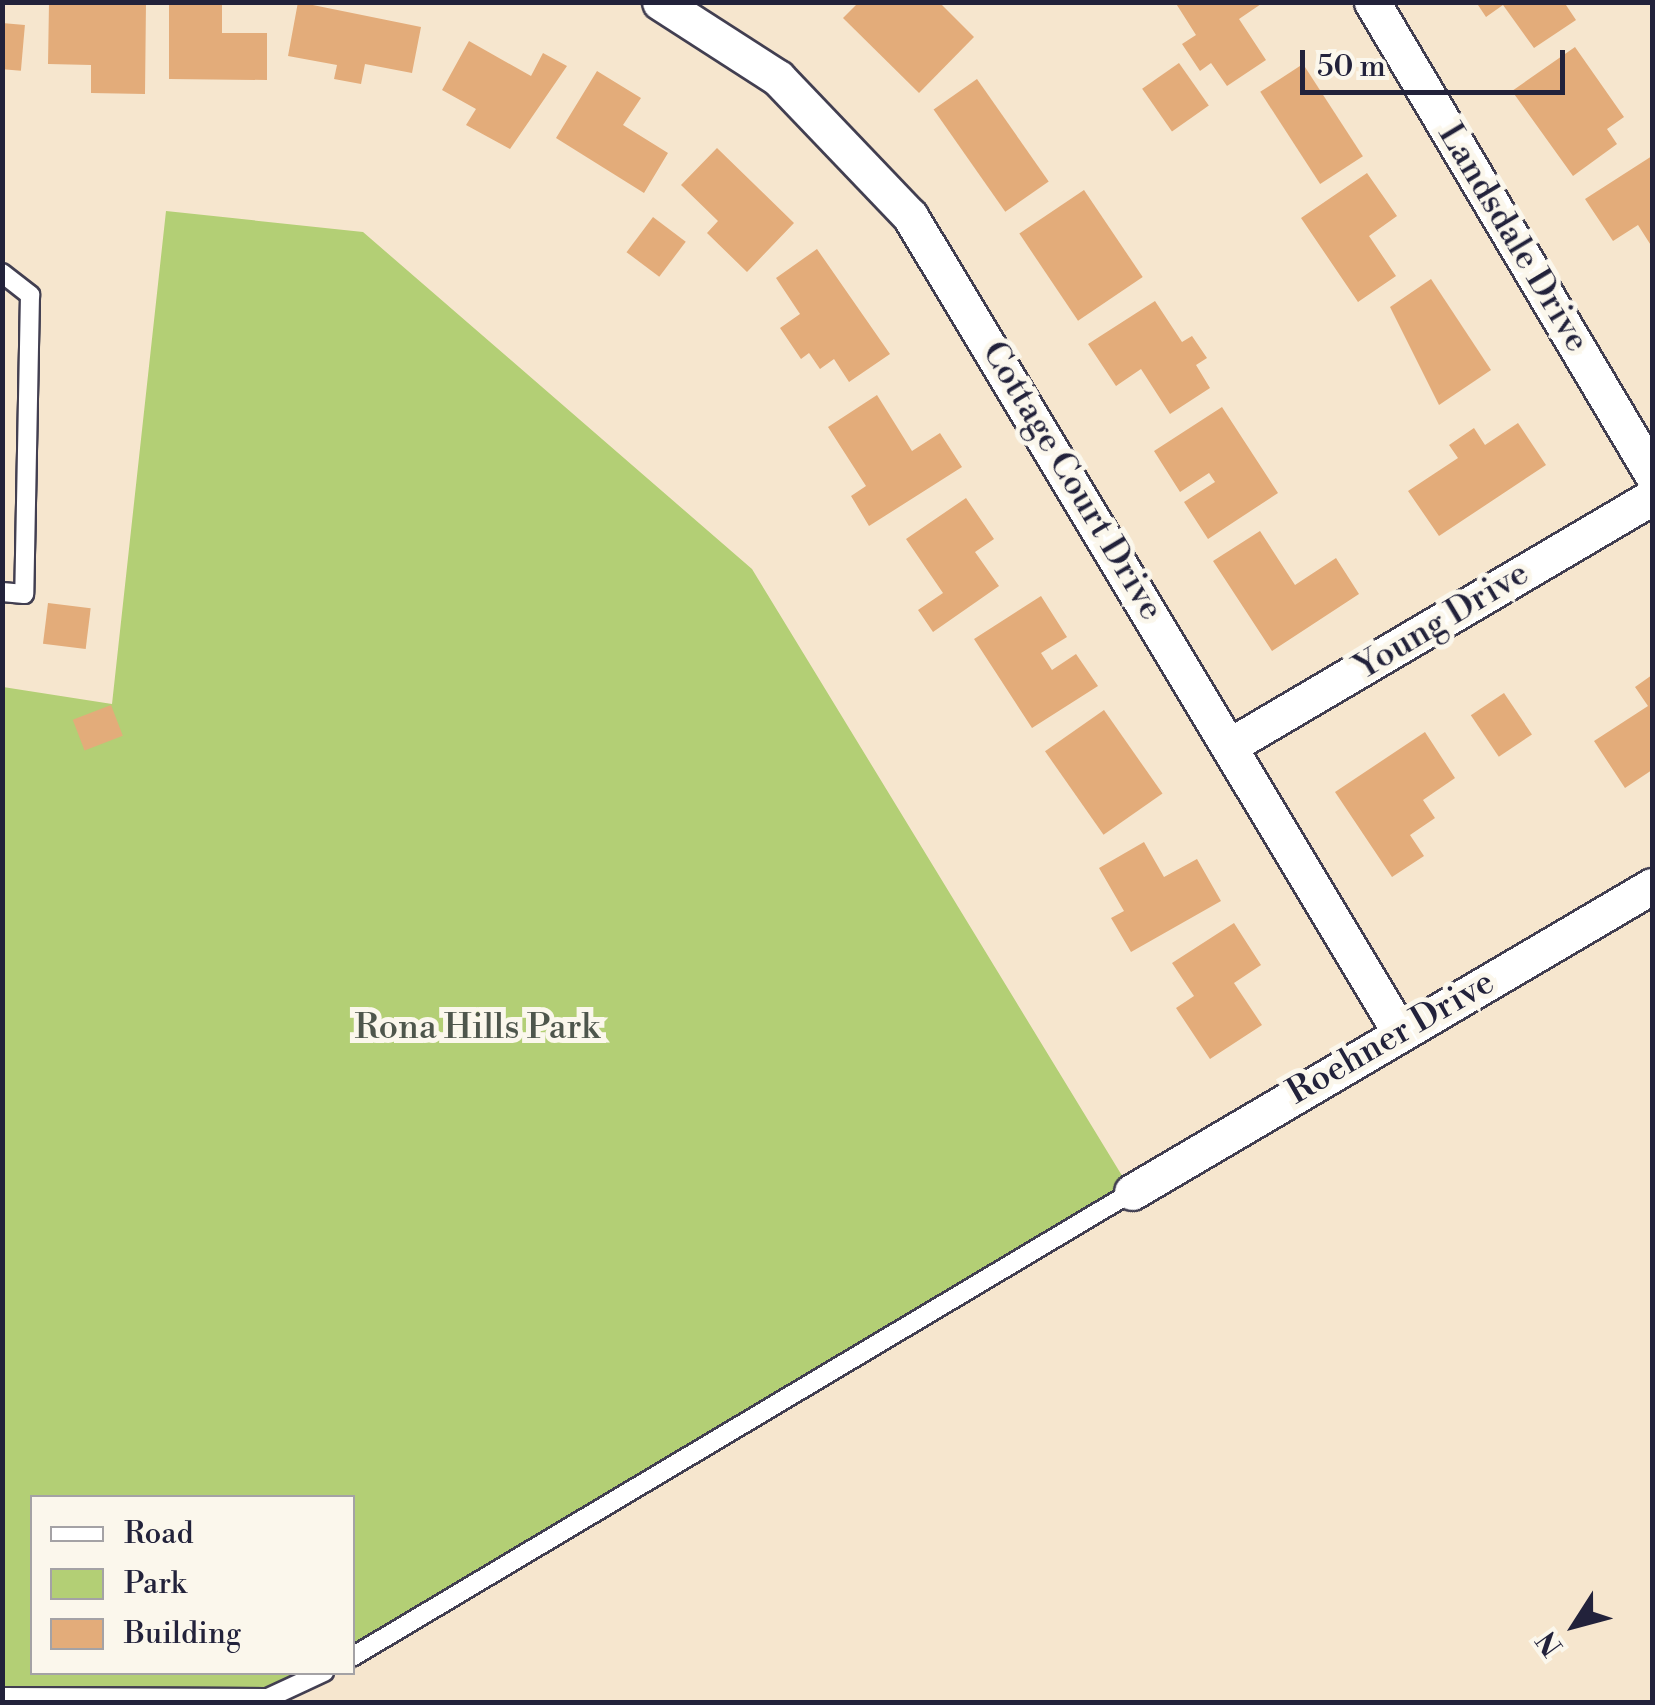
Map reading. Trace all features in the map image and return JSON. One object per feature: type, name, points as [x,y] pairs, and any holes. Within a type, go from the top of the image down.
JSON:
[{"type":"street","name":"Cottage Court Drive","points":[[660,2],[778,78],[910,216],[1400,1032]]},
{"type":"street","name":"Landsdale Drive","points":[[1372,2],[1652,474]]},
{"type":"street","name":"Young Drive","points":[[1231,745],[1652,496]]},
{"type":"street","name":"Roehner Drive","points":[[1132,1192],[1652,886]]},
{"type":"lane","points":[[2,274],[30,296],[24,594],[2,592]]},
{"type":"lane","points":[[355,1655],[1132,1192]]},
{"type":"lane","points":[[2,1697],[268,1698],[318,1675]]},
{"type":"green space","name":"Rona Hills Park","points":[[166,211],[363,232],[752,569],[1132,1192],[355,1656],[355,1495],[30,1495],[30,1675],[320,1675],[268,1698],[3,1697],[3,687],[112,704]]},
{"type":"building","points":[[49,2],[146,2],[145,94],[91,93],[91,65],[48,64]]},
{"type":"building","points":[[169,2],[222,2],[222,33],[267,33],[267,80],[169,79]]},
{"type":"building","points":[[298,2],[421,27],[412,73],[365,64],[361,84],[334,79],[337,65],[288,56]]},
{"type":"building","points":[[859,2],[939,2],[974,37],[919,93],[843,18]]},
{"type":"building","points":[[1175,2],[1264,2],[1239,19],[1266,60],[1227,86],[1211,63],[1200,71],[1182,44],[1196,35]]},
{"type":"building","points":[[1476,2],[1564,2],[1576,20],[1534,48],[1503,5],[1486,17]]},
{"type":"building","points":[[2,23],[25,25],[21,71],[2,69]]},
{"type":"building","points":[[469,41],[531,76],[543,53],[567,66],[510,149],[466,125],[476,109],[442,90]]},
{"type":"building","points":[[1575,47],[1624,117],[1607,129],[1617,144],[1573,176],[1512,91]]},
{"type":"building","points":[[1179,63],[1209,106],[1172,131],[1142,89]]},
{"type":"building","points":[[1303,64],[1363,156],[1320,184],[1260,92]]},
{"type":"building","points":[[597,71],[641,98],[623,125],[668,153],[644,193],[556,138]]},
{"type":"building","points":[[977,79],[1049,181],[1005,212],[934,109]]},
{"type":"building","points":[[717,148],[794,223],[747,272],[707,233],[718,221],[681,185]]},
{"type":"building","points":[[1652,156],[1652,247],[1638,225],[1613,241],[1585,199]]},
{"type":"building","points":[[1367,173],[1397,216],[1369,236],[1396,276],[1358,302],[1301,218]]},
{"type":"building","points":[[1084,190],[1143,277],[1078,321],[1019,234]]},
{"type":"building","points":[[653,217],[686,242],[659,277],[627,252]]},
{"type":"building","points":[[817,249],[890,354],[849,382],[834,359],[820,369],[809,353],[801,359],[780,328],[800,314],[776,278]]},
{"type":"building","points":[[1431,279],[1491,370],[1439,405],[1390,307]]},
{"type":"building","points":[[1155,301],[1182,342],[1192,336],[1207,358],[1196,365],[1210,388],[1170,414],[1141,369],[1116,386],[1088,344]]},
{"type":"building","points":[[877,395],[912,451],[940,433],[962,467],[869,526],[851,496],[866,486],[828,427]]},
{"type":"building","points":[[1222,407],[1278,493],[1208,539],[1184,502],[1215,482],[1209,473],[1180,492],[1154,451]]},
{"type":"building","points":[[1518,423],[1546,465],[1439,536],[1408,491],[1458,458],[1449,445],[1474,428],[1485,445]]},
{"type":"building","points":[[966,498],[994,539],[975,552],[999,586],[933,632],[918,610],[943,593],[906,539]]},
{"type":"building","points":[[1260,531],[1295,585],[1336,558],[1359,594],[1272,651],[1213,561]]},
{"type":"building","points":[[1041,596],[1067,637],[1041,653],[1052,670],[1076,654],[1098,686],[1032,728],[974,639]]},
{"type":"building","points":[[48,603],[91,608],[86,649],[43,644]]},
{"type":"building","points":[[1652,675],[1652,770],[1625,788],[1594,741],[1648,706],[1635,687]]},
{"type":"building","points":[[1504,693],[1532,734],[1499,757],[1471,715]]},
{"type":"building","points":[[111,705],[123,736],[85,751],[73,720]]},
{"type":"building","points":[[1104,710],[1163,794],[1104,835],[1045,751]]},
{"type":"building","points":[[1425,732],[1455,778],[1423,800],[1435,818],[1410,835],[1424,856],[1392,877],[1335,792]]},
{"type":"building","points":[[1144,842],[1164,877],[1197,859],[1221,901],[1131,952],[1111,918],[1124,911],[1099,868]]},
{"type":"building","points":[[1234,923],[1261,965],[1234,983],[1262,1025],[1210,1059],[1176,1008],[1194,996],[1172,963]]}]
